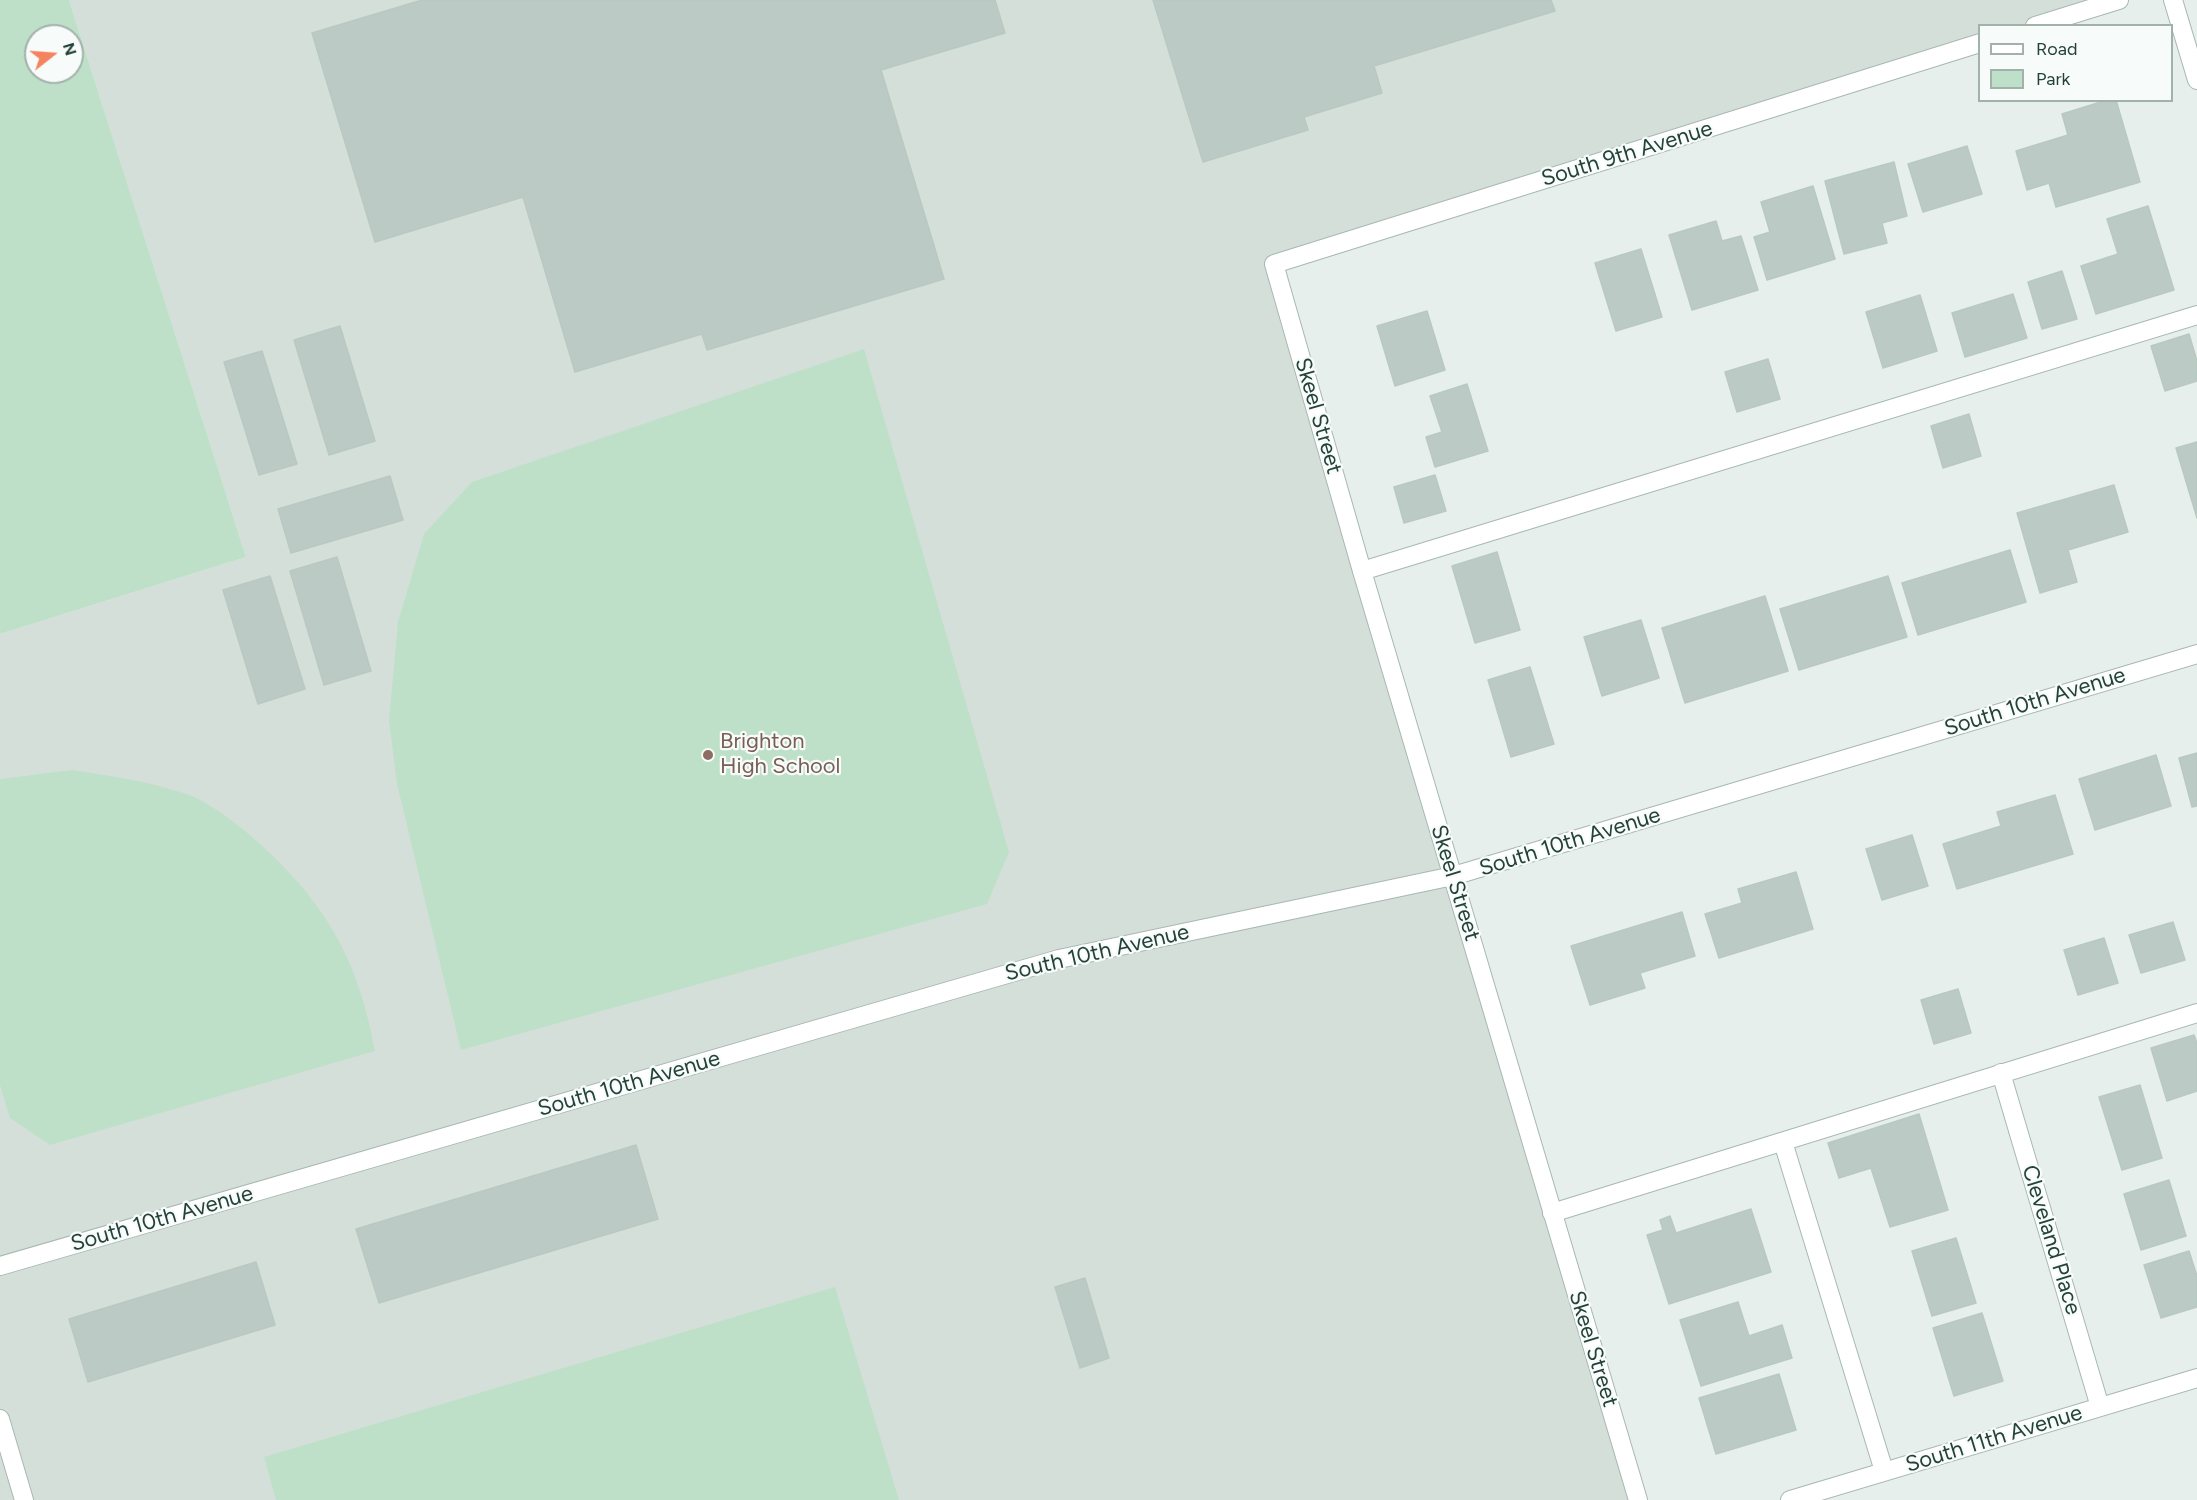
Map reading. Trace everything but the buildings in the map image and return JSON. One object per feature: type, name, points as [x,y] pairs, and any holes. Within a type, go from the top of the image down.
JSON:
[{"type":"street","points":[[2042,24],[2119,0]]},
{"type":"street","points":[[2174,0],[2197,80]]},
{"type":"street","name":"South 9th Avenue","points":[[1274,264],[1978,44]]},
{"type":"street","name":"Skeel Street","points":[[1274,264],[1362,571],[1638,1500]]},
{"type":"street","points":[[1362,571],[2197,315]]},
{"type":"street","name":"South 10th Avenue","points":[[0,1266],[1059,959],[1453,876],[2197,654]]},
{"type":"street","points":[[1552,1213],[2197,1013]]},
{"type":"street","name":"Cleveland Place","points":[[2001,1073],[2100,1407]]},
{"type":"street","points":[[1783,1142],[1884,1471]]},
{"type":"street","name":"South 11th Avenue","points":[[1790,1500],[2197,1378]]},
{"type":"street","points":[[0,1419],[24,1500]]},
{"type":"shaded area","name":"Brighton High School","points":[[69,0],[2119,0],[2038,24],[1978,24],[1978,43],[1274,265],[1638,1500],[0,1500],[0,634],[246,557],[84,47],[84,24],[77,24]]},
{"type":"green space","points":[[0,0],[69,0],[77,24],[24,24],[24,84],[84,84],[84,47],[246,557],[0,634]]},
{"type":"green space","points":[[864,349],[1009,852],[987,904],[461,1050],[397,784],[389,720],[398,622],[424,534],[472,482]]},
{"type":"green space","points":[[72,770],[143,782],[192,796],[224,814],[270,853],[310,897],[340,943],[361,993],[375,1051],[50,1145],[10,1118],[0,1085],[0,779]]},
{"type":"green space","points":[[835,1287],[899,1500],[276,1500],[264,1457]]},
{"type":"place","name":"Brighton High School","points":[[708,755]]}]
